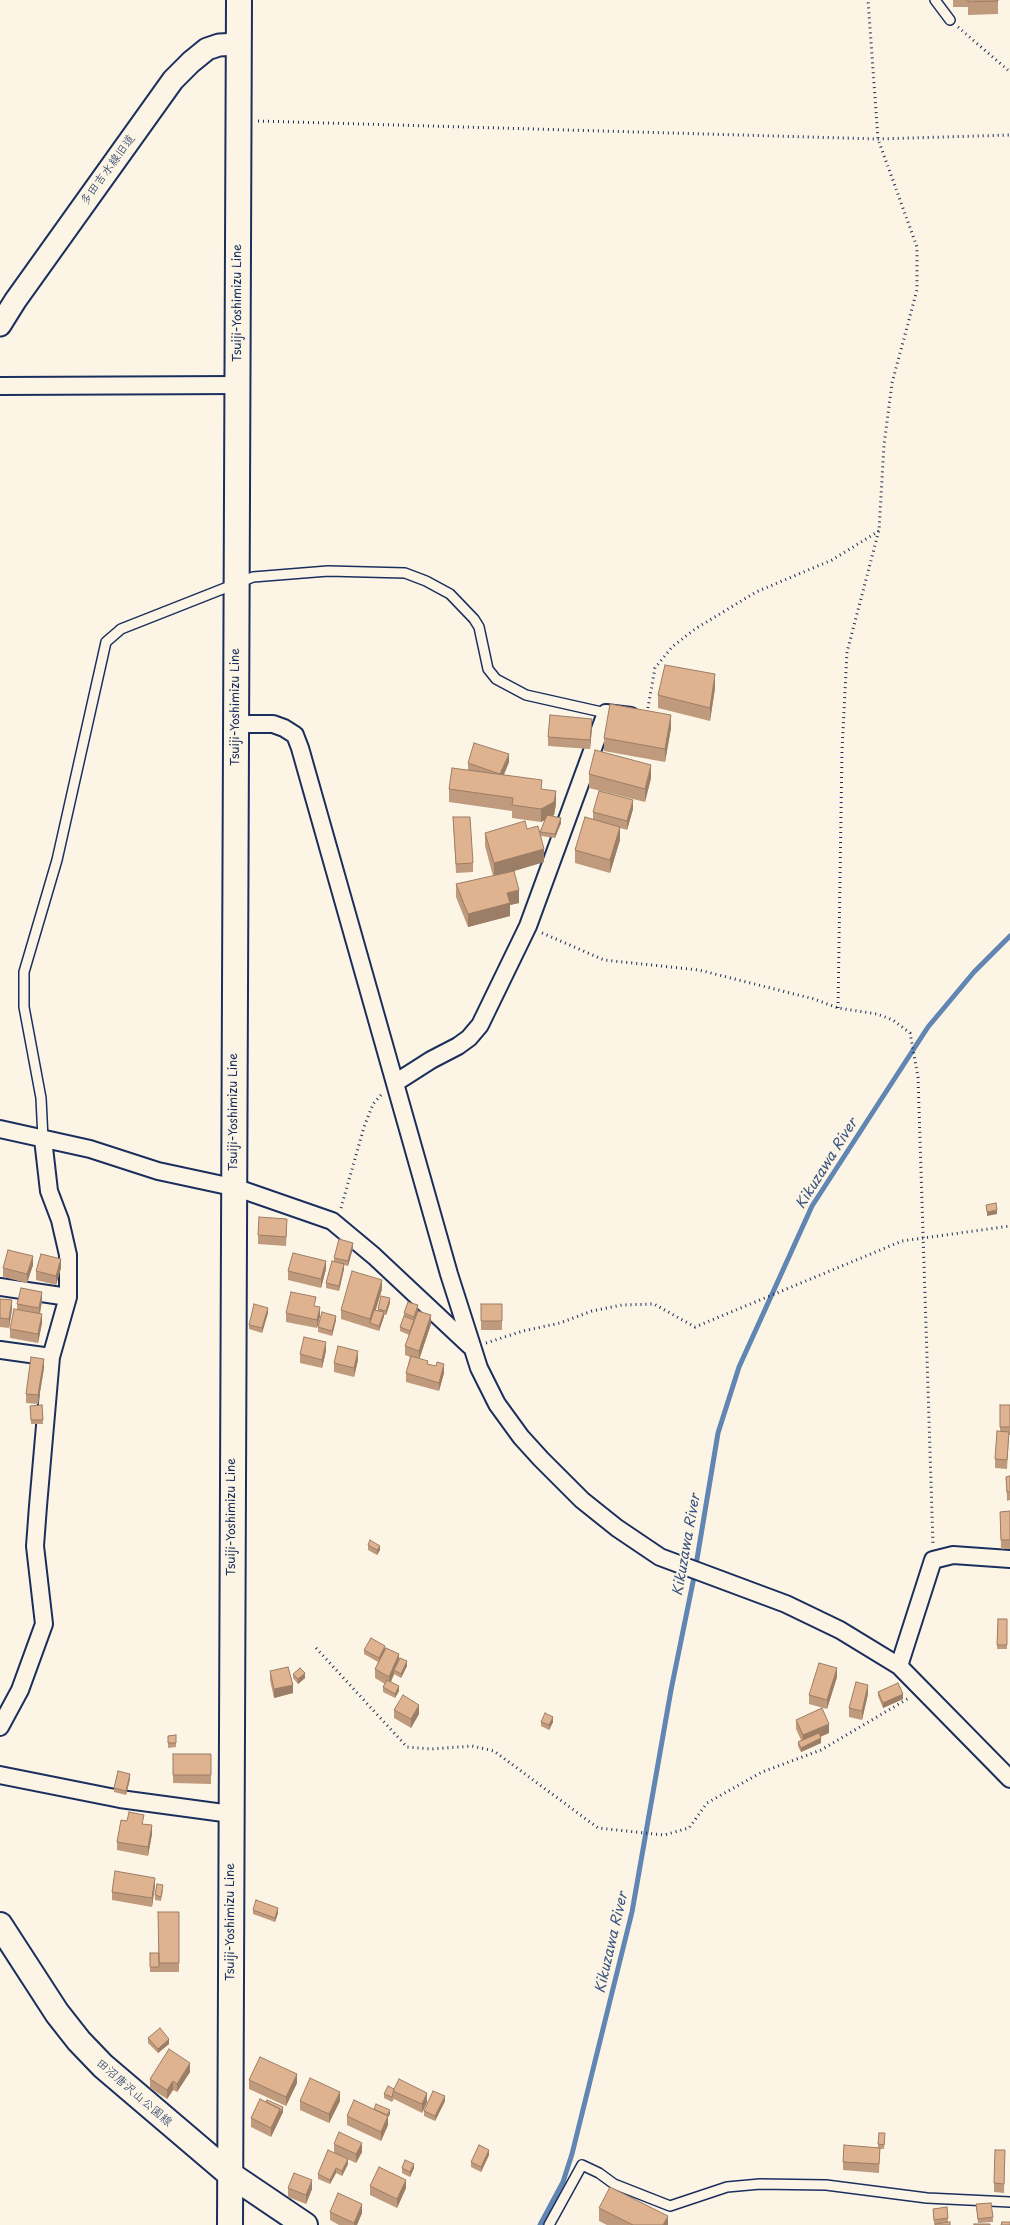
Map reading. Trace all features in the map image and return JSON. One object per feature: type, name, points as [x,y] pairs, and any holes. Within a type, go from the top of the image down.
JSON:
[{"type":"main road","name":"Tsuiji-Yoshimizu Line","points":[[230,2225],[239,0]]},
{"type":"main road","name":"田沼唐沢山公園線","points":[[0,1925],[57,2013],[92,2056],[139,2099],[231,2175],[304,2225]]},
{"type":"street","name":"多田吉水線旧道","points":[[0,325],[14,301],[173,80],[207,49],[219,45],[239,44]]},
{"type":"street","points":[[0,386],[238,385]]},
{"type":"street","points":[[394,1083],[458,1046],[469,1038],[480,1025],[528,926],[606,714],[646,717]]},
{"type":"street","points":[[236,724],[273,724],[295,735],[326,836],[394,1083],[471,1348],[497,1404],[521,1437],[582,1500],[617,1528],[660,1557],[786,1604],[840,1630],[899,1666],[1010,1779]]},
{"type":"street","points":[[0,1129],[90,1149],[158,1171],[233,1187],[332,1222],[374,1256],[471,1348]]},
{"type":"street","points":[[0,1727],[20,1690],[44,1624],[35,1546],[51,1357],[68,1297],[68,1255],[60,1220],[49,1191],[43,1139]]},
{"type":"street","points":[[0,1286],[68,1297]]},
{"type":"street","points":[[0,1350],[51,1357]]},
{"type":"street","points":[[899,1666],[933,1560],[953,1555],[1010,1559]]},
{"type":"street","points":[[0,1775],[120,1800],[231,1814]]},
{"type":"lane","points":[[935,0],[950,20]]},
{"type":"lane","points":[[43,1139],[41,1098],[24,1007],[24,972],[56,860],[106,642],[121,629],[236,582],[253,577],[328,570],[405,573],[450,594],[474,619],[479,627],[488,669],[496,679],[526,695],[606,714]]},
{"type":"lane","points":[[550,2225],[582,2165],[599,2173],[614,2184],[670,2206],[727,2187],[760,2184],[826,2185],[927,2198],[1010,2202]]},
{"type":"path","points":[[838,1008],[842,750],[847,652],[880,530],[884,445],[892,383],[917,290],[917,247],[878,139],[868,0]]},
{"type":"path","points":[[950,20],[1010,72]]},
{"type":"path","points":[[239,121],[878,139],[1010,135]]},
{"type":"path","points":[[646,717],[655,668],[672,647],[695,629],[756,592],[832,560],[880,530]]},
{"type":"path","points":[[528,926],[604,960],[699,970],[814,999],[838,1008],[877,1014],[893,1020],[910,1034],[918,1076],[934,1528],[933,1560]]},
{"type":"path","points":[[332,1222],[343,1206],[364,1126],[372,1104],[394,1083]]},
{"type":"path","points":[[471,1348],[523,1331],[560,1323],[592,1311],[622,1305],[654,1304],[695,1327],[902,1241],[1010,1226]]},
{"type":"path","points":[[316,1648],[407,1747],[430,1749],[472,1746],[494,1751],[598,1828],[664,1835],[689,1828],[707,1803],[762,1772],[821,1750],[922,1689]]},
{"type":"building","points":[[968,0],[998,0],[998,1],[968,2]]},
{"type":"building","points":[[665,665],[715,674],[710,708],[658,695]]},
{"type":"building","points":[[610,704],[671,715],[665,749],[604,738]]},
{"type":"building","points":[[550,715],[592,719],[590,740],[548,737]]},
{"type":"building","points":[[474,743],[509,754],[500,774],[468,763]]},
{"type":"building","points":[[595,750],[651,765],[645,789],[589,774]]},
{"type":"building","points":[[452,768],[542,780],[541,789],[556,791],[554,802],[541,809],[512,805],[513,798],[449,789]]},
{"type":"building","points":[[599,791],[633,800],[627,821],[593,812]]},
{"type":"building","points":[[547,815],[561,818],[555,834],[540,832]]},
{"type":"building","points":[[453,817],[470,817],[473,863],[456,864]]},
{"type":"building","points":[[585,817],[620,827],[610,860],[575,850]]},
{"type":"building","points":[[525,821],[527,829],[538,826],[544,849],[494,863],[485,833]]},
{"type":"building","points":[[514,871],[519,890],[507,893],[510,903],[468,914],[456,884]]},
{"type":"building","points":[[996,1203],[997,1210],[987,1212],[986,1205]]},
{"type":"building","points":[[259,1217],[287,1219],[286,1237],[258,1235]]},
{"type":"building","points":[[339,1239],[353,1243],[348,1261],[334,1258]]},
{"type":"building","points":[[8,1250],[33,1256],[27,1274],[3,1268]]},
{"type":"building","points":[[293,1253],[326,1261],[321,1279],[288,1271]]},
{"type":"building","points":[[41,1254],[61,1259],[56,1276],[36,1271]]},
{"type":"building","points":[[332,1261],[344,1264],[339,1286],[326,1283]]},
{"type":"building","points":[[352,1271],[382,1280],[370,1319],[341,1310]]},
{"type":"building","points":[[21,1288],[42,1292],[39,1308],[17,1304]]},
{"type":"building","points":[[291,1292],[316,1297],[314,1306],[320,1307],[317,1320],[286,1313]]},
{"type":"building","points":[[381,1296],[390,1298],[386,1311],[378,1309]]},
{"type":"building","points":[[0,1299],[12,1300],[9,1319],[0,1318]]},
{"type":"building","points":[[408,1302],[418,1305],[414,1317],[404,1313]]},
{"type":"building","points":[[254,1304],[268,1308],[262,1328],[249,1325]]},
{"type":"building","points":[[481,1304],[502,1304],[502,1321],[481,1321]]},
{"type":"building","points":[[14,1309],[42,1314],[38,1334],[10,1329]]},
{"type":"building","points":[[374,1310],[384,1312],[379,1326],[370,1323]]},
{"type":"building","points":[[418,1311],[431,1315],[419,1351],[405,1346]]},
{"type":"building","points":[[322,1312],[336,1316],[332,1331],[318,1327]]},
{"type":"building","points":[[404,1316],[414,1320],[410,1331],[400,1327]]},
{"type":"building","points":[[304,1337],[326,1342],[322,1360],[300,1354]]},
{"type":"building","points":[[338,1346],[358,1351],[354,1368],[334,1363]]},
{"type":"building","points":[[411,1356],[428,1361],[427,1364],[436,1366],[437,1362],[444,1364],[439,1383],[406,1373]]},
{"type":"building","points":[[31,1357],[44,1359],[38,1395],[26,1394]]},
{"type":"building","points":[[42,1405],[43,1420],[31,1420],[30,1406]]},
{"type":"building","points":[[1000,1405],[1010,1405],[1010,1427],[1000,1427]]},
{"type":"building","points":[[997,1431],[1009,1432],[1007,1460],[995,1459]]},
{"type":"building","points":[[1010,1476],[1010,1492],[1007,1492],[1006,1477]]},
{"type":"building","points":[[1010,1511],[1010,1540],[1001,1540],[1000,1512]]},
{"type":"building","points":[[370,1540],[380,1546],[377,1550],[368,1545]]},
{"type":"building","points":[[998,1619],[1007,1619],[1007,1645],[997,1645]]},
{"type":"building","points":[[371,1638],[385,1646],[379,1658],[364,1650]]},
{"type":"building","points":[[386,1648],[399,1654],[389,1677],[375,1669]]},
{"type":"building","points":[[400,1658],[407,1661],[401,1674],[394,1670]]},
{"type":"building","points":[[819,1663],[837,1668],[827,1700],[809,1695]]},
{"type":"building","points":[[288,1667],[293,1685],[274,1689],[270,1671]]},
{"type":"building","points":[[300,1668],[305,1673],[298,1679],[293,1674]]},
{"type":"building","points":[[387,1680],[399,1686],[395,1694],[383,1687]]},
{"type":"building","points":[[856,1682],[868,1685],[862,1711],[849,1708]]},
{"type":"building","points":[[898,1683],[903,1694],[883,1703],[878,1692]]},
{"type":"building","points":[[403,1695],[419,1705],[411,1719],[394,1710]]},
{"type":"building","points":[[822,1708],[829,1724],[803,1735],[796,1720]]},
{"type":"building","points":[[545,1713],[553,1717],[549,1725],[541,1722]]},
{"type":"building","points":[[819,1733],[821,1738],[801,1748],[798,1742]]},
{"type":"building","points":[[176,1735],[176,1743],[168,1743],[168,1736]]},
{"type":"building","points":[[173,1754],[211,1754],[211,1775],[173,1775]]},
{"type":"building","points":[[118,1771],[130,1774],[126,1791],[114,1788]]},
{"type":"building","points":[[129,1812],[144,1815],[142,1824],[152,1825],[148,1847],[117,1842],[121,1820],[127,1821]]},
{"type":"building","points":[[115,1871],[155,1878],[152,1898],[112,1892]]},
{"type":"building","points":[[157,1884],[163,1885],[161,1897],[155,1895]]},
{"type":"building","points":[[256,1900],[278,1908],[275,1918],[253,1910]]},
{"type":"building","points":[[158,1912],[179,1912],[179,1963],[159,1963]]},
{"type":"building","points":[[150,1953],[159,1953],[159,1967],[150,1967]]},
{"type":"building","points":[[160,2028],[169,2039],[158,2049],[148,2038]]},
{"type":"building","points":[[169,2049],[190,2063],[177,2084],[173,2081],[167,2090],[150,2079]]},
{"type":"building","points":[[260,2057],[297,2074],[286,2097],[249,2080]]},
{"type":"building","points":[[310,2078],[340,2092],[329,2114],[300,2101]]},
{"type":"building","points":[[399,2079],[427,2093],[422,2104],[393,2091]]},
{"type":"building","points":[[388,2086],[394,2089],[392,2097],[384,2094]]},
{"type":"building","points":[[433,2091],[445,2096],[435,2116],[424,2111]]},
{"type":"building","points":[[260,2099],[280,2109],[271,2128],[251,2118]]},
{"type":"building","points":[[267,2100],[283,2107],[280,2113],[280,2109],[266,2102]]},
{"type":"building","points":[[354,2100],[388,2116],[381,2132],[347,2116]]},
{"type":"building","points":[[376,2104],[390,2110],[387,2115],[374,2109]]},
{"type":"building","points":[[339,2132],[362,2143],[356,2154],[334,2144]]},
{"type":"building","points":[[879,2133],[885,2133],[884,2145],[878,2144]]},
{"type":"building","points":[[479,2145],[489,2150],[481,2167],[471,2162]]},
{"type":"building","points":[[844,2145],[880,2148],[879,2164],[843,2162]]},
{"type":"building","points":[[328,2150],[348,2159],[342,2171],[336,2168],[330,2180],[318,2174]]},
{"type":"building","points":[[995,2150],[1005,2150],[1004,2184],[994,2183]]},
{"type":"building","points":[[405,2160],[414,2164],[410,2172],[402,2168]]},
{"type":"building","points":[[379,2167],[406,2180],[397,2199],[370,2186]]},
{"type":"building","points":[[294,2173],[312,2180],[306,2195],[288,2188]]},
{"type":"building","points":[[610,2187],[668,2216],[663,2225],[633,2225],[599,2208]]},
{"type":"building","points":[[338,2193],[362,2204],[354,2223],[330,2212]]},
{"type":"building","points":[[991,2203],[993,2217],[978,2219],[976,2204]]},
{"type":"building","points":[[947,2207],[948,2218],[934,2220],[933,2209]]},
{"type":"building","points":[[950,2222],[950,2225],[935,2225],[935,2224]]},
{"type":"building","points":[[1002,2222],[1010,2222],[1010,2225],[1001,2225]]},
{"type":"building","points":[[990,2224],[990,2225],[974,2225]]},
{"type":"waterway","name":"Kikuzawa River","points":[[540,2225],[563,2182],[572,2154],[632,1912],[671,1690],[694,1577],[718,1433],[739,1367],[812,1206],[928,1027],[974,972],[1010,936]]}]
